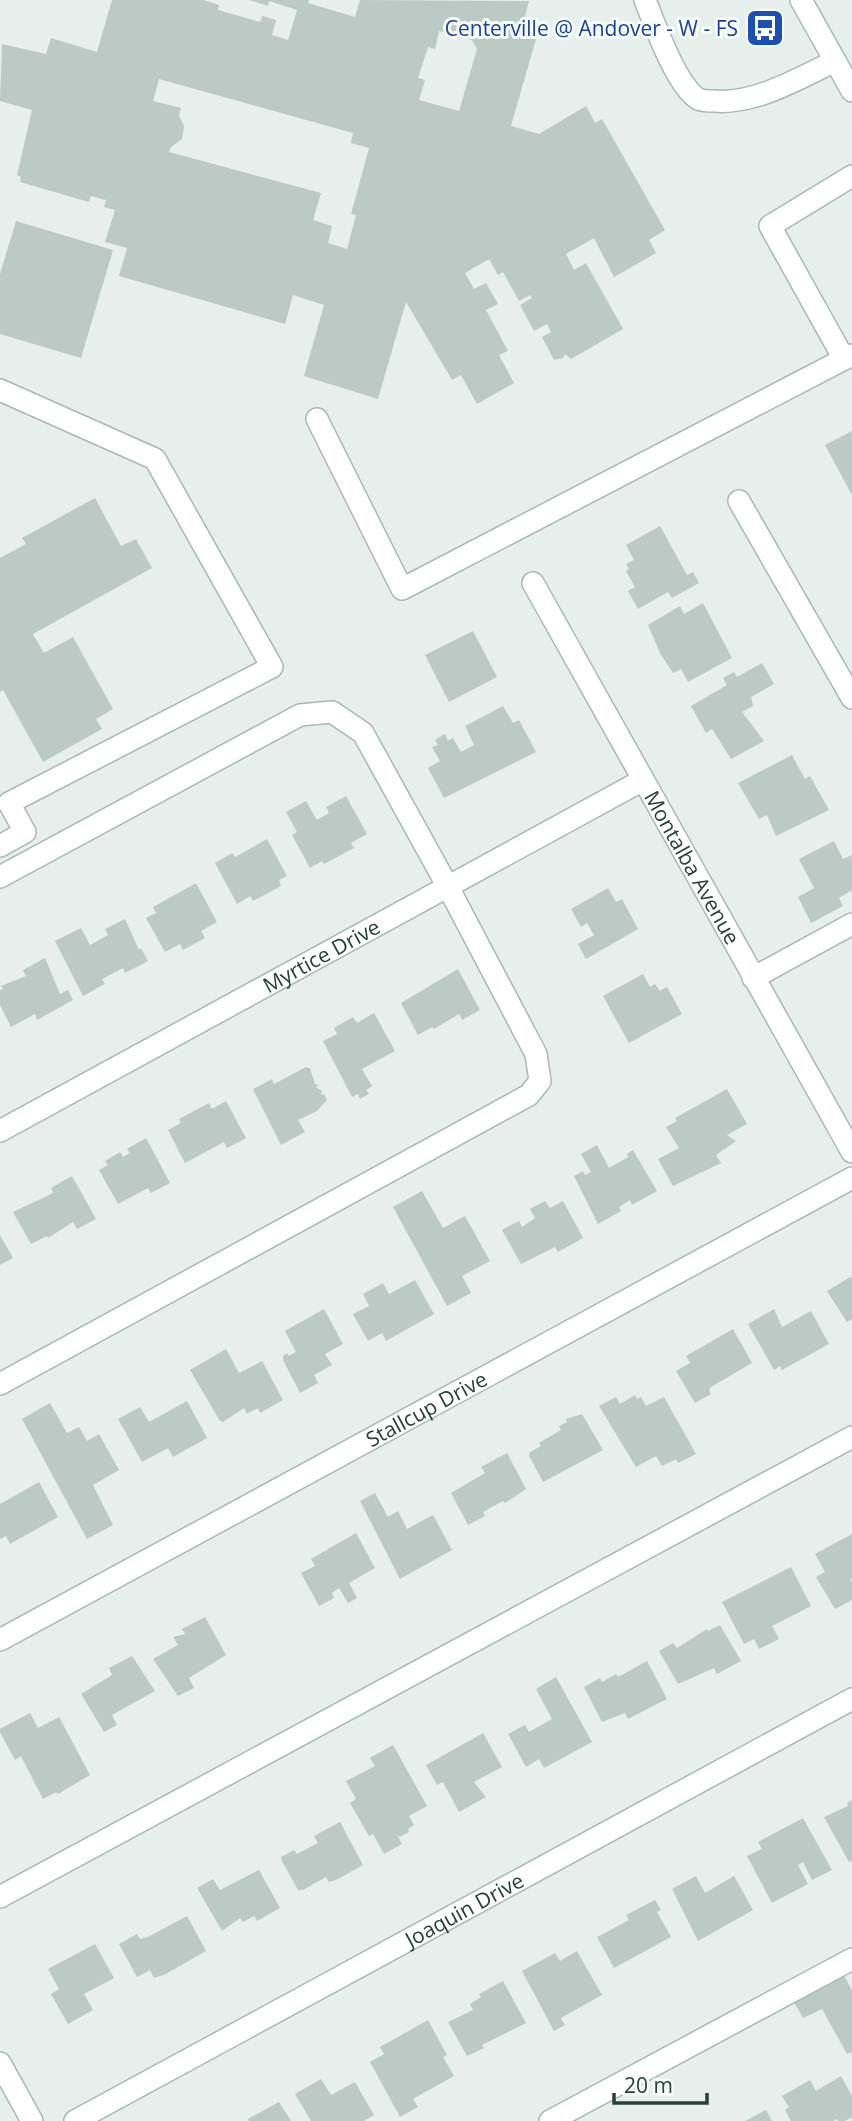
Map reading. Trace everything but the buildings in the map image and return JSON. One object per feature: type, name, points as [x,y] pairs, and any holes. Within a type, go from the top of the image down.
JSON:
[{"type":"street","points":[[645,0],[671,62],[684,85],[699,100],[729,103],[781,87],[835,61]]},
{"type":"street","points":[[801,0],[852,91]]},
{"type":"street","points":[[317,419],[402,589],[848,357],[770,226],[852,176]]},
{"type":"street","points":[[0,390],[155,459],[272,667],[9,803],[25,832],[0,846]]},
{"type":"street","points":[[739,501],[852,698]]},
{"type":"street","name":"Montalba Avenue","points":[[533,583],[852,1152]]},
{"type":"street","points":[[0,877],[300,715],[332,712],[363,733],[536,1055],[540,1081],[529,1095],[0,1384]]},
{"type":"street","name":"Myrtice Drive","points":[[0,1131],[643,780]]},
{"type":"street","points":[[753,978],[852,924]]},
{"type":"street","name":"Stallcup Drive","points":[[0,1640],[852,1178]]},
{"type":"street","points":[[0,1897],[852,1437]]},
{"type":"street","name":"Joaquin Drive","points":[[75,2121],[852,1699]]},
{"type":"street","points":[[550,2121],[852,1959]]},
{"type":"street","points":[[0,2063],[32,2121]]},
{"type":"place","name":"Centerville @ Andover - W - FS","points":[[765,28]]}]
